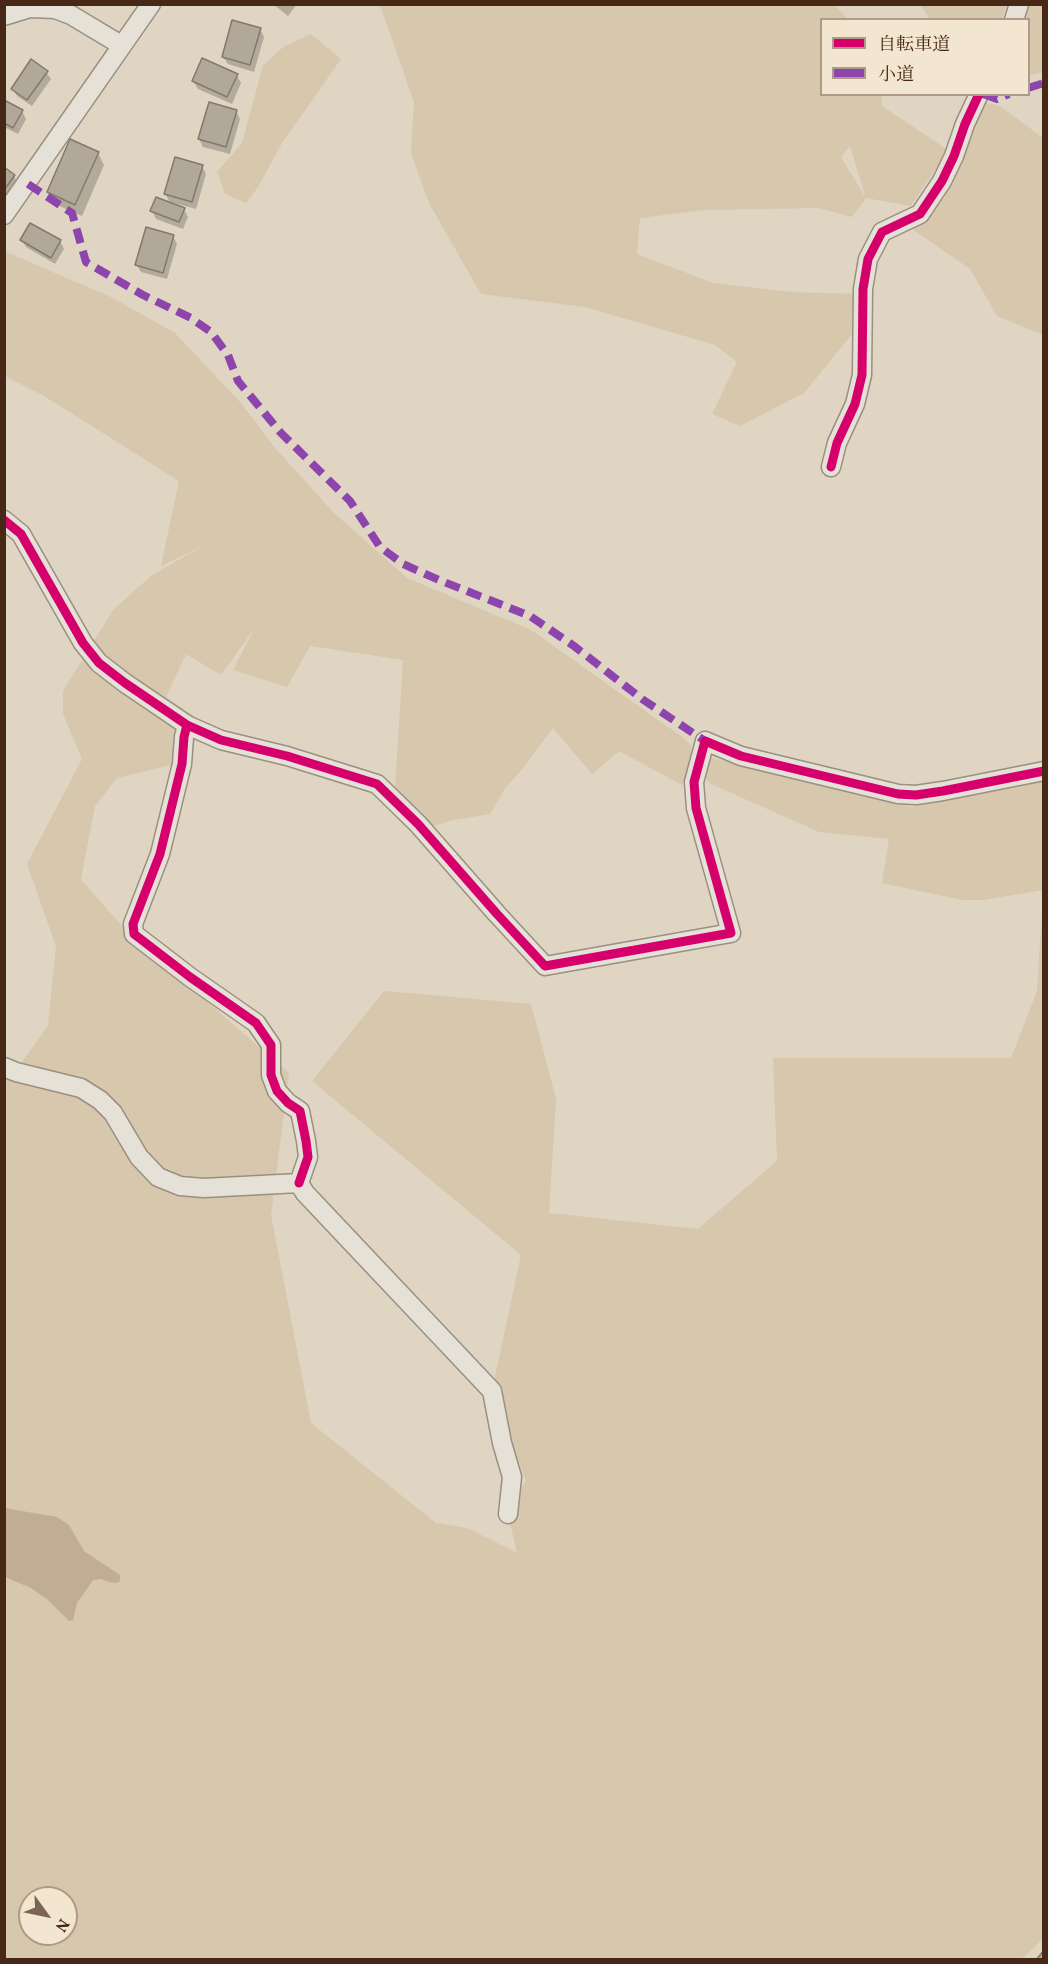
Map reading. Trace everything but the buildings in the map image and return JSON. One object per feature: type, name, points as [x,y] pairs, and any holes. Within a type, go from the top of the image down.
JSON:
[{"type":"street","points":[[4,215],[151,4]]},
{"type":"street","points":[[4,16],[30,8],[55,9],[71,15],[121,45]]},
{"type":"street","points":[[831,467],[837,443],[855,404],[862,375],[863,289],[868,259],[882,232],[920,214],[942,181],[979,96]]},
{"type":"street","points":[[4,520],[21,534],[83,643],[99,663],[187,725],[221,740],[287,756],[377,784],[418,824],[545,966],[731,933],[696,808],[694,782],[705,741],[741,756],[898,794],[916,795],[943,791],[1044,771]]},
{"type":"street","points":[[187,725],[182,764],[160,854],[133,924],[134,934],[256,1023],[271,1045],[271,1075],[277,1091],[288,1103],[300,1111],[306,1141],[308,1157],[298,1182]]},
{"type":"street","points":[[4,1066],[16,1072],[81,1088],[100,1100],[113,1113],[139,1157],[158,1177],[180,1186],[204,1188],[298,1182]]},
{"type":"street","points":[[298,1182],[305,1193],[492,1392],[502,1443],[512,1477],[508,1514]]},
{"type":"shaded area","points":[[380,5],[835,5],[846,18],[820,18],[820,96],[881,96],[882,106],[948,150],[911,206],[866,198],[852,217],[818,208],[703,210],[640,218],[637,254],[713,283],[792,292],[854,294],[857,328],[804,393],[740,426],[712,414],[737,362],[715,345],[585,307],[481,294],[429,203],[411,153],[414,102]],"holes":[[[850,146],[865,195],[841,157]]]},
{"type":"shaded area","points":[[920,5],[1007,5],[1002,18],[929,18]]},
{"type":"shaded area","points":[[1029,5],[1043,5],[1044,72],[1030,75],[1030,18],[1024,18]]},
{"type":"shaded area","points":[[311,34],[341,59],[282,143],[258,187],[246,203],[225,194],[217,172],[242,143],[263,66],[283,47]]},
{"type":"shaded area","points":[[983,102],[1000,106],[1043,138],[1043,335],[997,316],[970,269],[912,229],[920,223],[935,203],[944,199]]},
{"type":"shaded area","points":[[4,251],[113,298],[175,333],[240,402],[275,448],[333,512],[407,578],[531,630],[685,739],[691,746],[691,766],[682,785],[619,751],[592,774],[553,728],[505,788],[490,814],[448,821],[430,828],[395,788],[403,660],[310,646],[287,687],[233,670],[256,626],[221,675],[186,654],[166,697],[207,725],[179,763],[117,778],[95,806],[81,879],[127,932],[289,1073],[271,1215],[311,1423],[436,1523],[467,1528],[517,1553],[508,1514],[526,1481],[492,1391],[521,1255],[312,1081],[384,991],[531,1004],[556,1099],[549,1213],[698,1229],[777,1161],[773,1058],[1011,1058],[1037,991],[1043,898],[1044,1938],[1022,1959],[5,1959],[5,1068],[16,1070],[48,1026],[56,946],[27,864],[82,759],[63,714],[63,691],[113,610],[152,575],[205,545],[161,566],[179,481],[44,396],[5,376]]},
{"type":"shaded area","points":[[708,757],[911,807],[1043,780],[1043,890],[983,900],[962,900],[882,883],[889,839],[819,832],[709,783],[703,773]]},
{"type":"shaded area","points":[[4,1508],[57,1517],[69,1525],[84,1551],[120,1575],[120,1581],[117,1583],[101,1579],[93,1580],[77,1603],[73,1620],[69,1621],[47,1599],[31,1588],[5,1577]]},
{"type":"marked path","points":[[1030,87],[1044,83]]},
{"type":"marked path","points":[[989,96],[997,99],[1004,96]]},
{"type":"marked path","points":[[28,184],[72,213],[86,262],[143,295],[191,318],[211,332],[228,355],[238,381],[281,433],[350,501],[380,547],[403,564],[530,616],[574,646],[642,699],[705,741]]},
{"type":"cycle path","points":[[831,467],[837,443],[855,404],[862,375],[863,289],[868,259],[882,232],[920,214],[942,181],[978,96]]},
{"type":"cycle path","points":[[4,520],[21,534],[83,643],[99,663],[187,725],[221,740],[287,756],[377,784],[418,824],[545,966],[731,933],[696,808],[694,782],[705,741],[741,756],[898,794],[916,795],[943,791],[1044,771]]},
{"type":"cycle path","points":[[187,725],[182,764],[160,854],[133,924],[134,934],[256,1023],[271,1045],[271,1075],[277,1091],[288,1103],[300,1111],[308,1157],[299,1183]]}]
